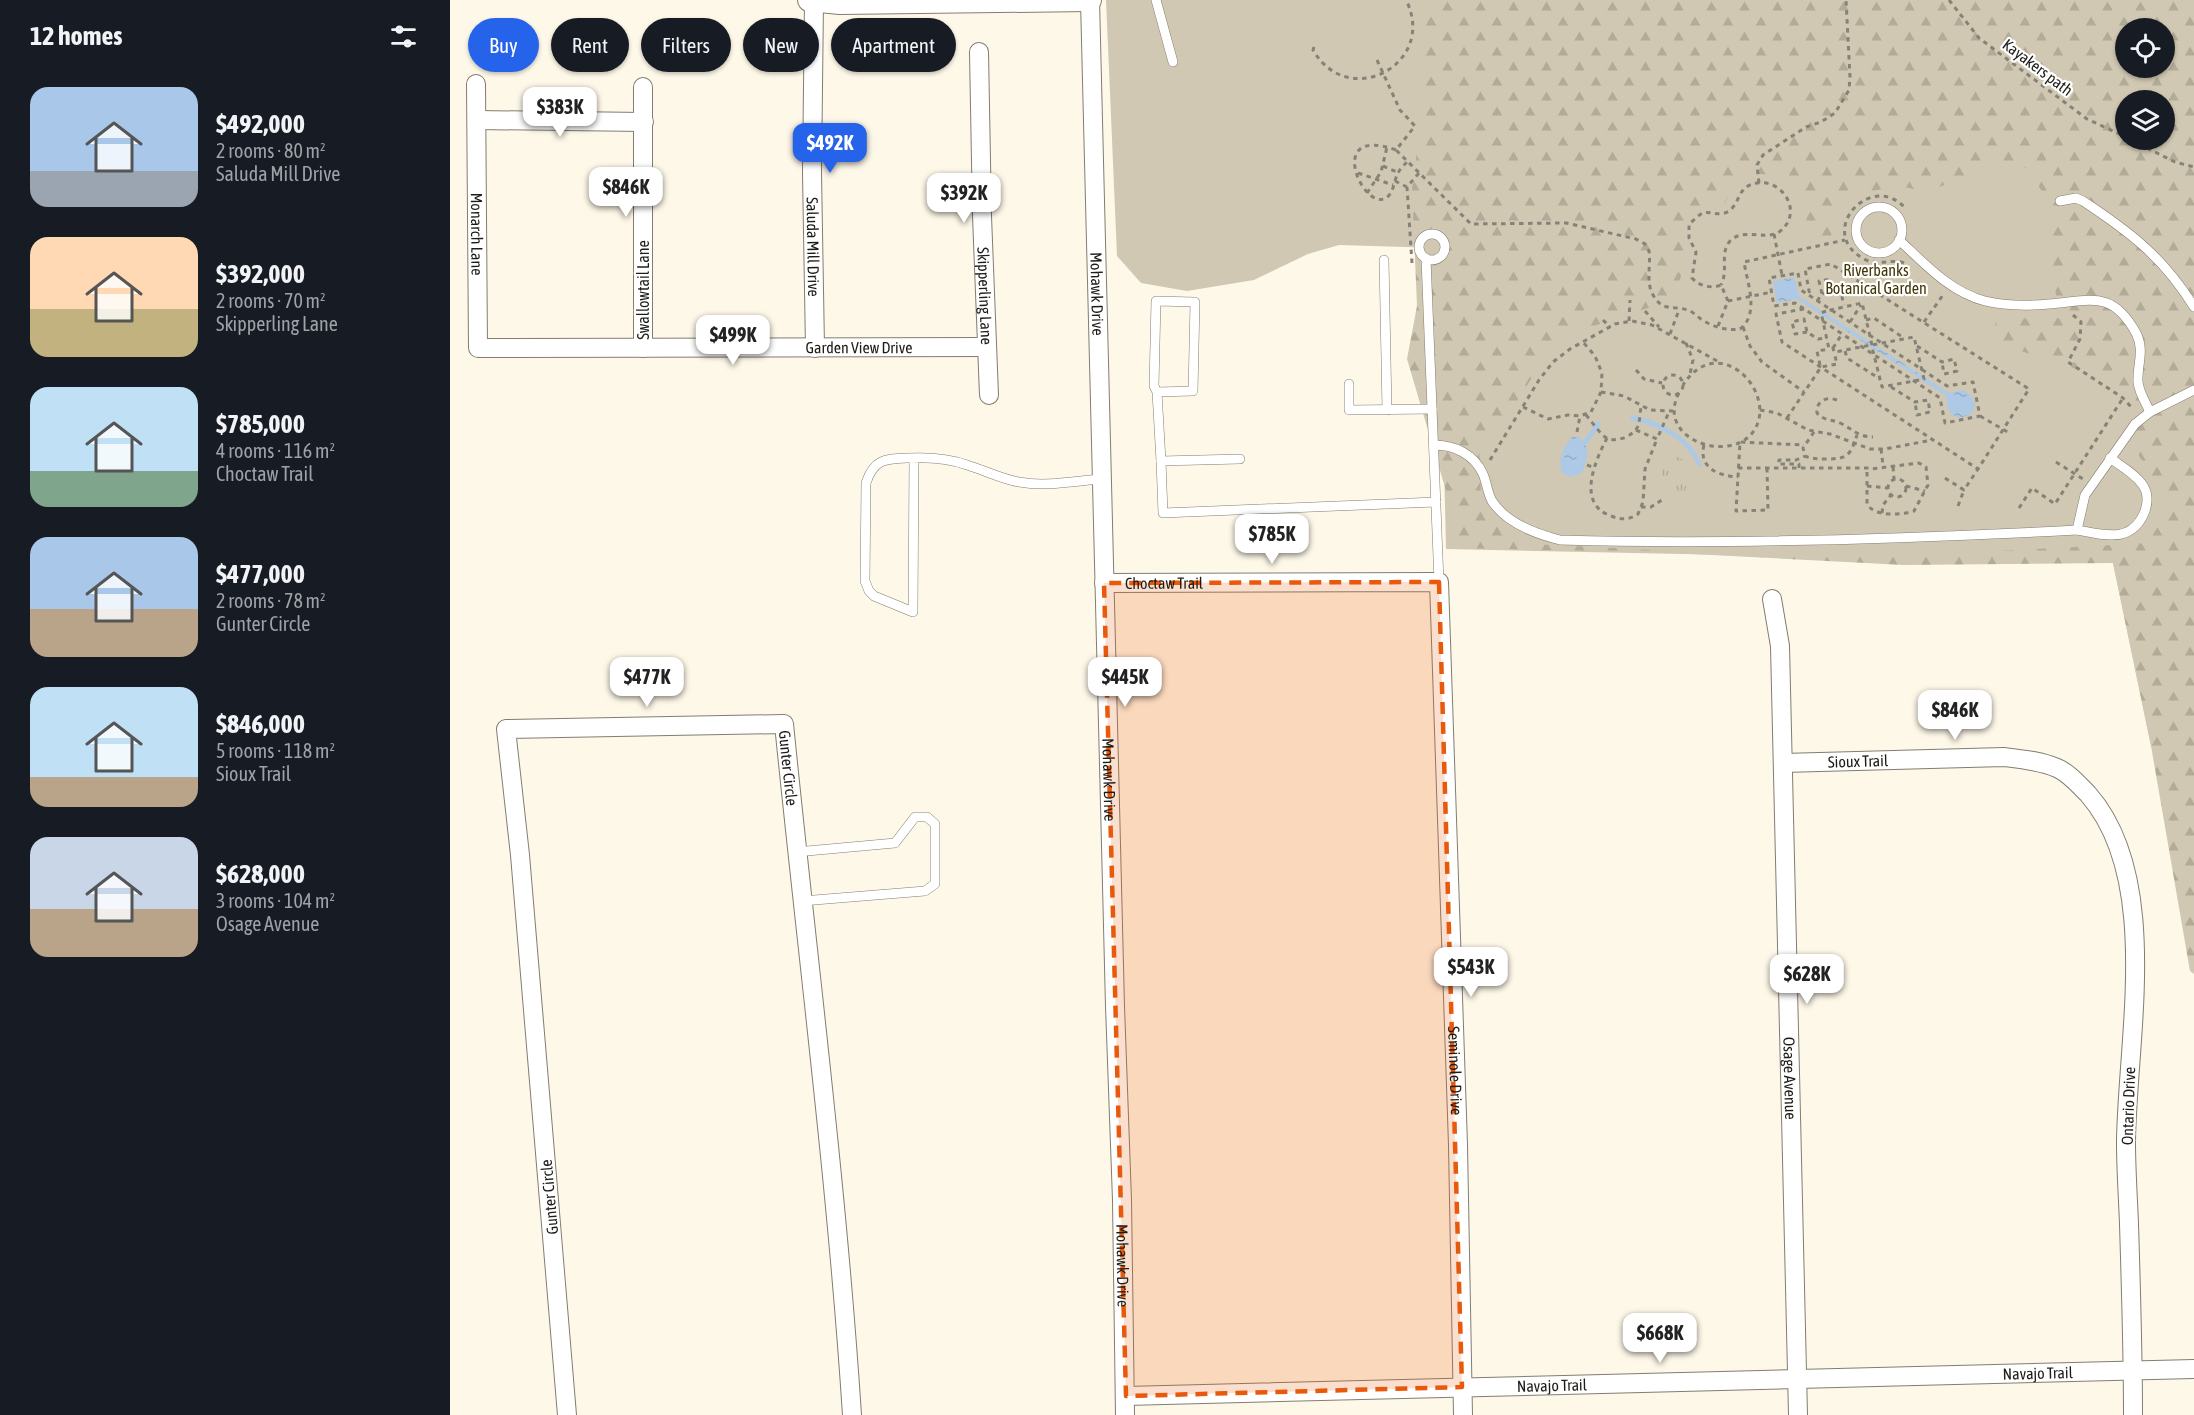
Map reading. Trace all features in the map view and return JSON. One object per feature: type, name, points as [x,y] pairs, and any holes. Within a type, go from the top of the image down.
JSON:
[{"type":"street","points":[[812,1],[840,3],[1090,0]]},
{"type":"street","name":"Mohawk Drive","points":[[1090,0],[1125,1415]]},
{"type":"street","name":"Saluda Mill Drive","points":[[812,1],[815,348]]},
{"type":"street","name":"Skipperling Lane","points":[[979,52],[989,395]]},
{"type":"street","name":"Monarch Lane","points":[[476,84],[478,348]]},
{"type":"street","name":"Swallowtail Lane","points":[[643,348],[644,87]]},
{"type":"street","points":[[477,120],[644,122]]},
{"type":"street","name":"Garden View Drive","points":[[478,348],[987,347]]},
{"type":"street","name":"Choctaw Trail","points":[[1104,583],[1439,582]]},
{"type":"street","name":"Seminole Drive","points":[[1439,582],[1458,1145],[1463,1415]]},
{"type":"street","name":"Osage Avenue","points":[[1772,599],[1780,646],[1798,1415]]},
{"type":"street","name":"Gunter Circle","points":[[567,1415],[521,867],[506,729],[784,724],[801,901],[829,1145],[852,1415]]},
{"type":"street","name":"Sioux Trail","points":[[1783,763],[2004,757],[2021,759],[2058,768],[2078,783],[2096,804]]},
{"type":"street","name":"Ontario Drive","points":[[2096,804],[2110,826],[2122,856],[2129,883],[2134,926],[2134,982],[2126,1143],[2133,1415]]},
{"type":"street","name":"Navajo Trail","points":[[1126,1396],[2194,1368]]},
{"type":"lane","points":[[1156,0],[1173,62]]},
{"type":"lane","points":[[2060,201],[2076,198],[2083,201],[2147,248],[2171,274],[2194,307]]},
{"type":"lane","points":[[1873,208],[1888,209],[1894,213],[1902,226],[1899,240],[1889,250],[1881,252],[1867,249],[1858,237],[1857,223],[1861,216],[1873,208]]},
{"type":"lane","points":[[1899,240],[1952,286],[1975,298],[2017,305],[2050,304],[2083,299],[2109,304],[2124,316],[2140,341],[2138,382],[2150,412]]},
{"type":"lane","points":[[1426,259],[1439,582]]},
{"type":"lane","points":[[1384,260],[1387,410]]},
{"type":"lane","points":[[1156,389],[1193,391],[1195,302],[1156,301],[1156,389],[1162,513],[1436,502]]},
{"type":"lane","points":[[1349,384],[1349,410],[1432,409]]},
{"type":"lane","points":[[2077,530],[2083,498],[2135,424],[2150,412],[2194,390]]},
{"type":"lane","points":[[1434,444],[1454,446],[1472,459],[1482,471],[1493,502],[1503,512],[1527,529],[1560,540],[1708,541],[1918,537],[2077,530],[2107,536],[2124,534],[2136,526],[2144,513],[2147,497],[2142,484],[2110,458]]},
{"type":"lane","points":[[914,458],[913,612],[874,596],[865,581],[866,483],[868,476],[880,461],[914,458],[956,461],[1005,479],[1029,484],[1101,479]]},
{"type":"lane","points":[[1161,461],[1240,459]]},
{"type":"lane","points":[[796,852],[895,843],[915,817],[927,817],[935,824],[935,884],[925,891],[801,901]]},
{"type":"path","points":[[1759,183],[1757,165],[1763,155],[1806,127],[1821,122],[1835,113],[1849,90],[1846,0]]},
{"type":"path","name":"Kayakers path","points":[[1949,0],[1979,38],[2087,119],[2115,132]]},
{"type":"path","points":[[1314,47],[1313,50],[1323,64],[1339,74],[1367,79],[1383,74],[1399,63],[1409,43],[1412,18],[1407,1]]},
{"type":"path","points":[[1377,60],[1400,110],[1415,126],[1396,150]]},
{"type":"path","points":[[1407,162],[1398,173],[1390,194],[1382,200],[1367,193],[1353,162],[1360,149],[1371,145],[1396,150],[1471,224],[1566,223],[1636,239],[1645,244],[1649,251],[1648,279],[1653,295],[1662,305],[1691,311],[1703,321],[1718,326],[1733,330],[1743,327]]},
{"type":"path","points":[[1367,193],[1383,166],[1387,147]]},
{"type":"path","points":[[2151,150],[2175,162],[2194,167]]},
{"type":"path","points":[[1383,166],[1398,173]]},
{"type":"path","points":[[1357,172],[1407,187]]},
{"type":"path","points":[[1412,273],[1407,187],[1419,173]]},
{"type":"path","points":[[1718,326],[1728,301],[1721,285],[1726,272],[1725,251],[1730,241],[1742,235],[1774,234],[1780,231],[1787,222],[1791,206],[1783,192],[1765,183],[1748,185],[1743,189],[1733,207],[1726,212],[1702,213],[1689,224],[1689,238],[1696,252],[1692,278],[1705,286],[1721,285]]},
{"type":"path","points":[[1906,209],[1888,197],[1875,196],[1855,207],[1847,219],[1844,230],[1845,240],[1854,252],[1869,261],[1880,264],[1897,261],[1911,265]]},
{"type":"path","points":[[1774,234],[1782,275]]},
{"type":"path","points":[[1804,392],[1762,362],[1750,346],[1743,327],[1751,309],[1744,262],[1845,240]]},
{"type":"path","points":[[1810,296],[1805,269],[1831,264],[2029,389],[1964,490],[1958,506]]},
{"type":"path","points":[[1980,416],[1973,382],[1947,386],[1922,371],[1801,290],[1798,273],[1769,278],[1774,306],[1795,303],[1916,381],[1940,398],[1945,423],[1980,416],[2011,434]]},
{"type":"path","points":[[1822,294],[1819,281],[1831,279],[1833,291],[1842,297],[1844,305]]},
{"type":"path","points":[[1924,322],[1943,290],[1951,296]]},
{"type":"path","points":[[1817,301],[1822,294],[1833,291]]},
{"type":"path","points":[[1728,301],[1772,292]]},
{"type":"path","points":[[1629,321],[1630,300]]},
{"type":"path","points":[[1821,367],[1817,351],[1832,349],[1845,351],[1872,345],[1914,337],[1924,380],[1882,387],[1880,378],[1874,353],[1872,345],[1870,337],[1862,303]]},
{"type":"path","points":[[1787,418],[1821,367],[1837,364],[1827,338],[1821,312],[1862,303]]},
{"type":"path","points":[[1850,322],[1862,303]]},
{"type":"path","points":[[1670,334],[1679,309]]},
{"type":"path","points":[[1804,309],[1776,314],[1782,342],[1977,469]]},
{"type":"path","points":[[1645,311],[1660,328]]},
{"type":"path","points":[[1809,312],[1804,319],[1792,322],[1795,334],[1807,332],[1818,339],[1827,338]]},
{"type":"path","points":[[2019,508],[2032,488],[2055,504],[2123,398],[2068,362],[2080,339],[2082,326],[2077,317],[2068,313]]},
{"type":"path","points":[[1866,320],[1874,318],[1906,339]]},
{"type":"path","points":[[1804,319],[1807,332]]},
{"type":"path","points":[[1603,320],[1610,327]]},
{"type":"path","points":[[1482,471],[1539,380],[1553,362],[1565,352],[1610,327],[1629,321],[1660,328],[1742,374],[1751,383],[1759,401],[1759,419],[1754,431],[1740,442],[1736,511],[1768,510],[1767,468]]},
{"type":"path","points":[[1832,349],[1842,334]]},
{"type":"path","points":[[1523,408],[1548,419],[1568,415],[1586,415],[1597,403],[1602,380],[1600,367],[1595,356],[1583,342]]},
{"type":"path","points":[[1686,343],[1693,360],[1689,376]]},
{"type":"path","points":[[1915,345],[1942,362],[1954,359],[1957,371],[1944,374]]},
{"type":"path","points":[[1845,351],[1846,358],[1880,378]]},
{"type":"path","points":[[1607,438],[1595,468],[1591,495],[1593,503],[1602,512],[1619,519],[1630,519],[1638,514],[1641,507],[1646,469],[1659,433],[1683,385],[1689,376],[1704,364],[1719,362]]},
{"type":"path","points":[[1940,381],[1944,374],[1942,362]]},
{"type":"path","points":[[1636,370],[1648,381],[1663,383]]},
{"type":"path","points":[[1679,393],[1669,394],[1664,390],[1663,383],[1666,377],[1679,376],[1683,385]]},
{"type":"path","points":[[1890,386],[1914,402],[1928,400]]},
{"type":"path","points":[[1601,392],[1624,396],[1641,407],[1655,411],[1671,411]]},
{"type":"path","points":[[1914,402],[1917,415],[1930,412],[1928,400],[1932,393]]},
{"type":"path","points":[[1837,400],[1831,398],[1822,400],[1817,413],[1822,418],[1841,423],[1857,435],[1873,438]]},
{"type":"path","points":[[1586,415],[1607,438],[1621,439],[1636,430],[1639,425],[1641,407]]},
{"type":"path","points":[[1760,410],[1777,413],[1814,432],[1830,434],[1870,449],[1933,440]]},
{"type":"path","points":[[1671,411],[1684,433],[1704,445],[1723,446],[1740,442],[1804,445]]},
{"type":"path","points":[[1577,432],[1580,416]]},
{"type":"path","points":[[1636,430],[1657,439]]},
{"type":"path","points":[[1805,456],[1804,445],[1814,432]]},
{"type":"path","points":[[1799,468],[1799,464],[1778,464],[1779,460],[1796,460],[1805,456],[1813,459],[1846,457],[1857,435]]},
{"type":"path","points":[[1704,445],[1703,455],[1709,468],[1724,476],[1738,477]]},
{"type":"path","points":[[1881,449],[1883,466]]},
{"type":"path","points":[[1826,459],[1826,468]]},
{"type":"path","points":[[2056,462],[2091,485]]},
{"type":"path","points":[[1738,468],[1867,468],[1924,464],[1929,482],[1914,511],[1882,513],[1869,508],[1866,499],[1867,468]]},
{"type":"path","points":[[1587,465],[1595,468]]},
{"type":"path","points":[[1888,488],[1894,479],[1893,466]]},
{"type":"path","points":[[1945,478],[1964,490]]},
{"type":"path","points":[[1888,488],[1891,495],[1896,497],[1902,496],[1906,491],[1902,480],[1894,479]]},
{"type":"path","points":[[1866,486],[1888,488]]},
{"type":"path","points":[[1906,486],[1925,491]]},
{"type":"path","points":[[1882,513],[1882,505],[1891,495]]},
{"type":"path","points":[[1641,507],[1651,507],[1665,498]]},
{"type":"highlighted area","points":[[1439,582],[1462,1387],[1126,1396],[1104,583]]},
{"type":"green space","name":"Riverbanks Botanical Garden","points":[[1106,0],[2194,0],[2194,807],[2151,746],[2113,563],[1446,549],[1439,248],[1339,245],[1308,254],[1254,280],[1187,291],[1141,283],[1117,256]]},
{"type":"green space","points":[[1426,0],[2194,0],[2194,974],[2190,971],[2151,746],[2113,563],[1904,565],[1673,553],[1458,548],[1457,528],[1407,359],[1417,306],[1412,188],[1423,107]],"holes":[[[2001,162],[2026,168],[2050,203],[2050,260],[2060,318],[2033,319],[1995,316],[1996,343],[2086,372],[2128,399],[2139,456],[2171,505],[2148,543],[1998,551],[1849,555],[1722,553],[1531,544],[1506,532],[1481,499],[1479,446],[1496,435],[1536,371],[1579,331],[1672,300],[1687,261],[1680,234],[1685,219],[1694,209],[1724,204],[1742,181],[1757,174],[1765,174],[1784,183],[1804,202],[1806,228],[1803,244],[1831,237],[1836,209],[1842,201],[1866,192],[1900,186],[1927,192]]]},
{"type":"green space","points":[[1661,449],[1669,455],[1681,458],[1688,468],[1691,466],[1686,489],[1680,497],[1675,499],[1668,499],[1662,492],[1663,465],[1653,460]]},
{"type":"water","points":[[1794,277],[1799,296],[1949,393],[1963,390],[1972,396],[1975,407],[1970,415],[1958,418],[1949,412],[1946,396],[1797,299],[1777,303],[1773,281]]},
{"type":"water","points":[[1572,437],[1579,437],[1583,441],[1587,454],[1581,474],[1570,477],[1562,473],[1560,463],[1563,450]]},
{"type":"waterway","points":[[1633,418],[1662,428],[1681,440],[1695,455],[1699,464]]},
{"type":"waterway","points":[[1585,443],[1598,424]]}]
